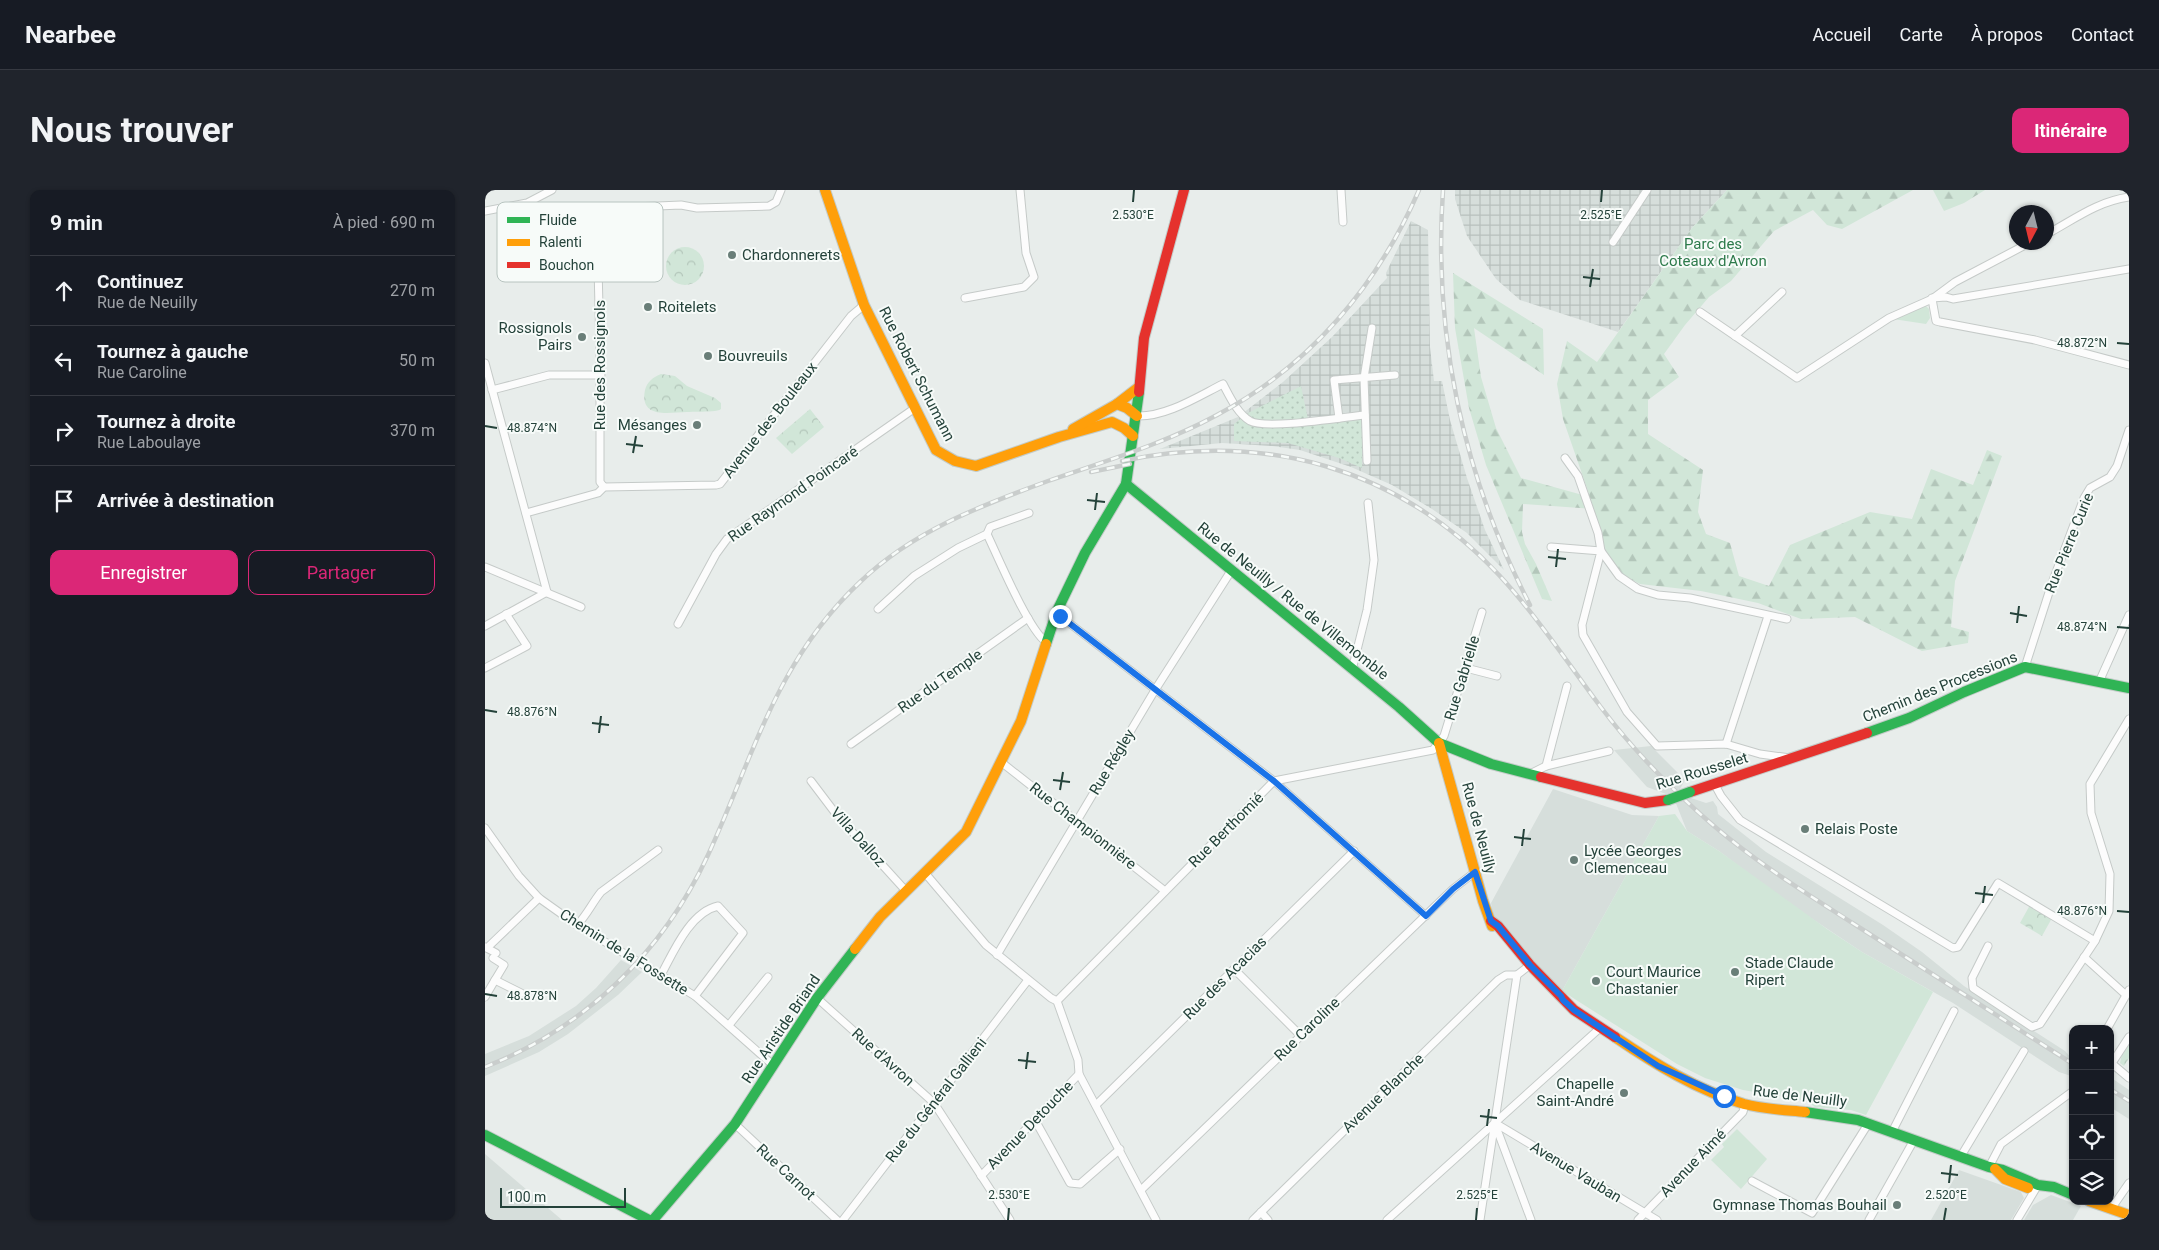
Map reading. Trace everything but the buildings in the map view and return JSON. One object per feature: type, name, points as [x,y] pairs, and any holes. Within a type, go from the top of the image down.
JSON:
[{"type":"main road","name":"Rue Robert Schumann","points":[[825,190],[864,304],[936,450],[948,460],[962,465],[976,466],[1059,437],[1137,416]]},
{"type":"main road","name":"Rue Aristide Briand","points":[[653,1220],[735,1124],[817,998],[880,917],[966,832],[1021,721],[1057,611],[1085,553],[1126,484],[1130,470],[1137,416],[1144,338],[1184,190]]},
{"type":"main road","name":"Rue Robert Schumann","points":[[1059,437],[1117,404],[1139,387]]},
{"type":"main road","points":[[1117,404],[1127,408],[1137,416]]},
{"type":"main road","points":[[1112,422],[1124,428],[1133,436]]},
{"type":"main road","name":"Rue de Neuilly / Rue de Villemomble","points":[[1126,484],[1439,743]]},
{"type":"main road","name":"Chemin des Processions","points":[[1795,758],[1909,718],[1964,692],[2025,667],[2129,688]]},
{"type":"main road","name":"Rue Rousselet","points":[[1439,743],[1491,764],[1645,803],[1668,800],[1795,758]]},
{"type":"main road","name":"Rue de Neuilly","points":[[1439,743],[1493,930],[1524,969],[1600,1028],[1658,1066],[1745,1104],[1801,1113],[1846,1117],[1992,1168],[2005,1179],[2069,1195]]},
{"type":"main road","points":[[485,1135],[649,1220]]},
{"type":"main road","points":[[2100,1205],[2129,1215]]},
{"type":"street","points":[[529,202],[552,190]]},
{"type":"street","name":"Rue des Rossignols","points":[[663,206],[681,205],[697,208],[769,206],[775,202],[781,190]]},
{"type":"street","points":[[965,298],[1024,287],[1033,277],[1026,253],[1020,190]]},
{"type":"street","points":[[1341,190],[1343,222]]},
{"type":"street","points":[[1613,242],[1647,190]]},
{"type":"street","points":[[2054,230],[2081,213],[2103,203],[2129,197]]},
{"type":"street","points":[[1700,312],[1797,378],[1889,318],[1932,298],[1955,282],[2016,250]]},
{"type":"street","points":[[1932,298],[1946,297],[1953,299],[2129,269]]},
{"type":"street","name":"Rue des Rossignols","points":[[599,282],[601,375],[600,482],[604,487]]},
{"type":"street","points":[[1735,336],[1782,292]]},
{"type":"street","points":[[1932,298],[1936,321],[2035,340],[2129,364]]},
{"type":"street","name":"Avenue des Bouleaux","points":[[526,513],[598,493],[604,487],[720,484],[851,316],[864,304]]},
{"type":"street","points":[[1367,461],[1364,378],[1372,328]]},
{"type":"street","points":[[486,368],[547,592]]},
{"type":"street","points":[[492,390],[549,375],[601,375]]},
{"type":"street","points":[[1339,418],[1334,380],[1395,375]]},
{"type":"street","points":[[1137,416],[1144,416],[1176,407],[1223,384],[1240,414],[1252,422],[1269,424],[1365,415]]},
{"type":"street","name":"Rue Raymond Poincaré","points":[[678,624],[716,554],[727,539],[915,408]]},
{"type":"street","name":"Rue Pierre Curie","points":[[2025,667],[2052,583],[2084,498],[2091,488],[2110,477],[2114,472],[2129,430]]},
{"type":"street","points":[[1565,458],[1578,476],[1598,533],[1601,551],[1582,626],[1583,635],[1627,712],[1657,746],[1726,744],[1760,754],[1795,758]]},
{"type":"street","points":[[1352,670],[1367,610],[1374,560],[1368,503]]},
{"type":"street","points":[[878,609],[914,576],[958,548],[987,534],[990,527],[1029,513]]},
{"type":"street","points":[[987,534],[1028,618],[1041,638],[1046,642]]},
{"type":"street","points":[[1551,547],[1601,551],[1619,576],[1638,588],[1658,595],[1691,598],[1787,619]]},
{"type":"street","points":[[485,567],[581,607]]},
{"type":"street","name":"Rue Régley","points":[[997,955],[1155,690],[1231,571]]},
{"type":"street","points":[[485,626],[547,592]]},
{"type":"street","points":[[1057,611],[1060,616],[1274,781],[1426,916]]},
{"type":"street","name":"Rue Gabrielle","points":[[1439,743],[1444,736],[1482,612]]},
{"type":"street","points":[[485,668],[527,646],[506,614]]},
{"type":"street","points":[[2099,682],[2129,615]]},
{"type":"street","points":[[1726,744],[1768,616]]},
{"type":"street","name":"Rue du Temple","points":[[851,744],[1028,618]]},
{"type":"street","points":[[1465,668],[1497,676]]},
{"type":"street","points":[[1545,766],[1567,686]]},
{"type":"street","points":[[1988,946],[1972,978],[1973,988],[2032,1027],[2040,1024],[2095,941],[2109,911],[2110,874],[2091,813],[2090,784],[2129,719]]},
{"type":"street","name":"Rue Berthomié","points":[[1057,1001],[1274,781],[1433,750],[1439,743]]},
{"type":"street","points":[[1530,774],[1545,766],[1609,751]]},
{"type":"street","name":"Rue Championnière","points":[[1001,762],[1165,891]]},
{"type":"street","name":"Villa Dalloz","points":[[811,781],[837,814],[906,891]]},
{"type":"street","points":[[1713,784],[1740,820],[1953,948],[1959,947],[1998,883],[2095,941]]},
{"type":"street","name":"Chemin de la Fossette","points":[[485,828],[519,876],[539,898],[577,925],[695,996],[774,1066]]},
{"type":"street","points":[[577,925],[590,910],[594,900],[601,892],[658,850]]},
{"type":"street","name":"Rue des Acacias","points":[[1096,1105],[1354,852]]},
{"type":"street","name":"Rue Caroline","points":[[1141,1190],[1453,889],[1475,872]]},
{"type":"street","points":[[925,873],[997,955],[1057,1001],[1078,1060],[1079,1074],[1156,1220]]},
{"type":"street","points":[[485,998],[504,965],[486,948],[539,898]]},
{"type":"street","points":[[661,975],[686,931],[711,908],[718,906],[743,934],[695,996]]},
{"type":"street","points":[[2085,957],[2127,993],[2109,1025]]},
{"type":"street","points":[[1234,969],[1300,1035]]},
{"type":"street","points":[[1480,1220],[1495,1123],[1524,969]]},
{"type":"street","name":"Avenue Blanche","points":[[1253,1220],[1498,980],[1524,969]]},
{"type":"street","points":[[729,1026],[768,977]]},
{"type":"street","points":[[495,980],[521,993]]},
{"type":"street","name":"Rue du Général Gallieni","points":[[843,1220],[1028,980]]},
{"type":"street","name":"Rue d'Avron","points":[[817,998],[934,1103],[1010,1220]]},
{"type":"street","points":[[1892,1132],[1954,1011]]},
{"type":"street","points":[[1387,1220],[1600,1028]]},
{"type":"street","points":[[2114,1058],[2129,1037]]},
{"type":"street","points":[[1961,1156],[2024,1051]]},
{"type":"street","points":[[2114,1065],[2129,1078]]},
{"type":"street","name":"Avenue Detouche","points":[[981,1176],[1079,1074]]},
{"type":"street","points":[[1992,1168],[2001,1144],[2069,1094]]},
{"type":"street","name":"Avenue Aimé","points":[[1638,1220],[1743,1112],[1745,1104]]},
{"type":"street","points":[[1035,1120],[1070,1183],[1080,1184],[1120,1149]]},
{"type":"street","points":[[1495,1123],[1531,1220]]},
{"type":"street","name":"Avenue Vauban","points":[[1495,1123],[1657,1220]]},
{"type":"street","name":"Rue Carnot","points":[[735,1124],[837,1220]]},
{"type":"street","points":[[1752,1181],[1812,1213],[1868,1124]]},
{"type":"street","points":[[1869,1220],[1914,1140]]},
{"type":"street","points":[[2111,1209],[2129,1183]]},
{"type":"street","points":[[2017,1220],[2036,1187]]},
{"type":"street","points":[[1261,1212],[1268,1220]]},
{"type":"shaded area","points":[[1455,190],[1727,190],[1692,228],[1618,332],[1520,300],[1496,279],[1467,236],[1455,199]]},
{"type":"shaded area","points":[[1411,221],[1428,230],[1430,347],[1434,381],[1442,381],[1450,420],[1467,478],[1485,530],[1504,570],[1467,533],[1432,509],[1392,485],[1351,467],[1300,450],[1272,446],[1222,443],[1160,449],[1238,417],[1283,382],[1332,337],[1387,278],[1386,273]]},
{"type":"shaded area","points":[[1651,746],[1685,780],[1680,789],[1666,794],[1647,787],[1614,750]]},
{"type":"shaded area","name":"Lycée Georges Clemenceau","points":[[1553,789],[1632,815],[1659,816],[1562,991],[1512,940],[1493,914],[1491,903]]},
{"type":"shaded area","points":[[1688,797],[1706,803],[1713,801],[1717,807],[1718,814],[1766,852],[1883,925],[1922,952],[1964,986],[2065,1051],[2069,1056],[2069,1075],[2059,1072],[1953,1003],[1862,952],[1781,898],[1719,851],[1687,831],[1675,801]]},
{"type":"shaded area","points":[[621,960],[642,972],[618,995],[568,1034],[539,1052],[485,1076],[485,1054],[529,1036],[576,1006],[596,988]]},
{"type":"shaded area","points":[[2114,1080],[2129,1090],[2129,1119],[2114,1110]]},
{"type":"shaded area","points":[[485,1154],[562,1220],[485,1220]]},
{"type":"shaded area","points":[[1959,1170],[2021,1192],[2024,1198],[2011,1220],[1931,1220]]},
{"type":"shaded area","points":[[2051,1195],[2069,1202],[2069,1205],[2081,1206],[2073,1220],[2024,1220],[2033,1205]]},
{"type":"green space","name":"Parc des Coteaux d'Avron","points":[[1727,190],[1913,190],[1842,229],[1827,225],[1813,210],[1774,231],[1731,281],[1709,297],[1664,354],[1679,377],[1648,400],[1648,434],[1703,470],[1698,512],[1706,534],[1730,543],[1739,576],[1769,586],[1790,545],[1870,512],[1912,519],[1931,469],[1973,485],[1987,450],[2002,456],[1955,581],[1951,627],[1969,632],[1968,643],[1922,651],[1855,617],[1801,619],[1758,603],[1701,591],[1640,584],[1625,576],[1606,554],[1594,509],[1523,504],[1522,532],[1525,544],[1552,601],[1542,599],[1486,465],[1469,408],[1455,328],[1453,273],[1543,329],[1544,375],[1474,328],[1481,377],[1496,428],[1521,478],[1579,494],[1589,494],[1563,419],[1557,384],[1567,341],[1597,362],[1692,228]]},
{"type":"green space","points":[[1933,190],[1985,190],[1964,203],[1944,211]]},
{"type":"green space","points":[[685,247],[698,253],[704,266],[698,279],[685,285],[672,279],[666,266],[672,253]]},
{"type":"green space","points":[[1925,305],[1929,309],[1930,318],[1926,324],[1893,319]]},
{"type":"green space","points":[[661,374],[675,376],[687,386],[715,398],[721,403],[721,409],[665,413],[651,410],[644,400],[645,390],[651,380]]},
{"type":"green space","points":[[1301,386],[1309,424],[1362,417],[1362,468],[1339,458],[1288,443],[1234,441],[1234,424],[1248,413]]},
{"type":"green space","points":[[810,409],[824,427],[792,454],[776,438]]},
{"type":"green space","name":"Stade Claude Ripert","points":[[1675,814],[1687,831],[1719,851],[1827,929],[1862,952],[1933,992],[1866,1115],[1851,1110],[1815,1107],[1806,1101],[1743,1090],[1705,1078],[1677,1064],[1562,991],[1659,816]]},
{"type":"green space","points":[[2030,905],[2052,918],[2042,936],[2020,923]]},
{"type":"green space","points":[[2129,1042],[2129,1058],[2124,1066],[2120,1063],[2122,1054]]},
{"type":"green space","points":[[1737,1129],[1767,1159],[1741,1189],[1711,1160],[1724,1147],[1722,1144]]},
{"type":"railway","points":[[485,1067],[521,1051],[556,1031],[588,1008],[617,983],[668,924],[690,890],[708,855],[754,746],[787,677],[807,644],[831,612],[860,582],[902,548],[973,510],[1176,435],[1217,415],[1251,395],[1282,373],[1311,347],[1362,290],[1402,225],[1419,190]]},
{"type":"railway","points":[[1443,190],[1441,244],[1443,298],[1448,351],[1458,404],[1470,455],[1487,506],[1507,556],[1530,605]]},
{"type":"railway","points":[[1122,461],[1175,453],[1227,451],[1277,455],[1326,466],[1373,484],[1417,507],[1460,538],[1513,590],[1539,622],[1600,706],[1639,754],[1668,784],[1714,826],[1747,853],[1800,889],[2069,1061]]},
{"type":"railway","points":[[1091,472],[1130,464]]},
{"type":"railway","points":[[2114,1092],[2129,1101]]},
{"type":"traffic: fast","points":[[1046,644],[1057,611],[1085,553],[1126,484],[1139,392]]},
{"type":"traffic: fast","points":[[1126,484],[1399,707],[1439,743],[1491,764],[1541,777]]},
{"type":"traffic: fast","points":[[1867,733],[1909,718],[1964,692],[2025,667],[2129,688]]},
{"type":"traffic: fast","points":[[1668,800],[1690,792]]},
{"type":"traffic: fast","points":[[653,1220],[735,1124],[817,998],[855,949]]},
{"type":"traffic: fast","points":[[1805,1112],[1858,1120],[1989,1167],[2003,1170],[2038,1185],[2054,1187],[2069,1193]]},
{"type":"traffic: fast","points":[[485,1135],[649,1220]]},
{"type":"traffic: slow","points":[[825,190],[864,305],[936,450],[955,461],[976,466],[1059,437],[1112,422],[1124,428],[1133,436]]},
{"type":"traffic: slow","points":[[1117,404],[1139,387]]},
{"type":"traffic: slow","points":[[1073,429],[1117,404],[1127,408],[1137,416]]},
{"type":"traffic: slow","points":[[855,949],[880,917],[966,832],[1021,721],[1046,644]]},
{"type":"traffic: slow","points":[[1439,743],[1483,901],[1492,926]]},
{"type":"traffic: slow","points":[[1615,1037],[1645,1057],[1693,1084],[1727,1098],[1759,1107],[1805,1112]]},
{"type":"traffic: slow","points":[[1995,1169],[2005,1179],[2028,1188]]},
{"type":"traffic: slow","points":[[2100,1205],[2129,1215]]},
{"type":"traffic: jam","points":[[1139,392],[1144,338],[1184,190]]},
{"type":"traffic: jam","points":[[1690,792],[1867,733]]},
{"type":"traffic: jam","points":[[1541,777],[1645,803],[1668,800]]},
{"type":"traffic: jam","points":[[1491,921],[1498,926],[1530,965],[1574,1010],[1615,1037]]},
{"type":"place","name":"Chardonnerets","points":[[732,255]]},
{"type":"place","name":"Roitelets","points":[[648,307]]},
{"type":"place","name":"Rossignols Pairs","points":[[582,337]]},
{"type":"place","name":"Bouvreuils","points":[[708,356]]},
{"type":"place","name":"Mésanges","points":[[697,425]]},
{"type":"place","name":"Relais Poste","points":[[1805,829]]},
{"type":"place","name":"Lycée Georges Clemenceau","points":[[1574,860]]},
{"type":"place","name":"Stade Claude Ripert","points":[[1735,972]]},
{"type":"place","name":"Court Maurice Chastanier","points":[[1596,981]]},
{"type":"place","name":"Chapelle Saint-André","points":[[1624,1093]]},
{"type":"place","name":"Gymnase Thomas Bouhail","points":[[1897,1205]]},
{"type":"route","points":[[1060,616],[1274,781],[1426,916],[1453,889],[1475,872],[1491,921],[1498,926],[1530,965],[1574,1010],[1658,1066],[1724,1096]]}]
